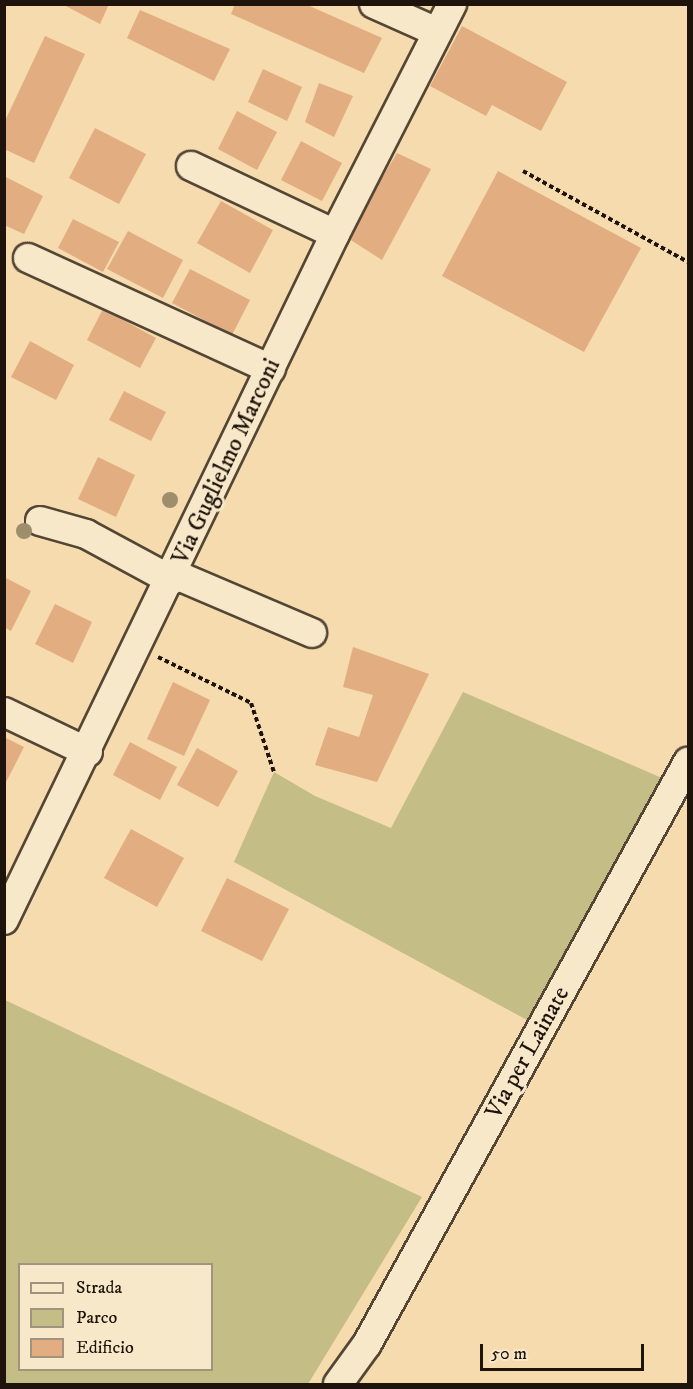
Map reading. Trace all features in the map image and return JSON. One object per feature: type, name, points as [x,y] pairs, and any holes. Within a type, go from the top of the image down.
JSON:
[{"type":"street","points":[[374,4],[437,32]]},
{"type":"street","name":"Via Guglielmo Marconi","points":[[7,907],[88,752],[335,234],[452,4]]},
{"type":"street","points":[[191,166],[335,234]]},
{"type":"street","points":[[28,258],[271,369]]},
{"type":"street","points":[[40,521],[86,534],[173,577],[312,633]]},
{"type":"street","points":[[4,712],[88,752]]},
{"type":"street","name":"Via per Lainate","points":[[338,1384],[367,1344],[688,762]]},
{"type":"street","name":"Via per Lainate","points":[[351,1384],[367,1344]]},
{"type":"path","points":[[523,171],[688,262]]},
{"type":"path","points":[[139,648],[251,703],[274,772]]},
{"type":"green space","points":[[463,692],[662,778],[527,1020],[234,862],[274,772],[315,796],[391,828]]},
{"type":"green space","points":[[5,1000],[422,1197],[308,1384],[5,1384]]},
{"type":"building","points":[[62,4],[109,4],[100,24]]},
{"type":"building","points":[[235,4],[305,4],[382,38],[364,73],[231,14]]},
{"type":"building","points":[[140,10],[230,49],[214,81],[127,38]]},
{"type":"building","points":[[462,26],[567,82],[541,131],[492,105],[486,116],[430,86]]},
{"type":"building","points":[[45,36],[85,54],[34,163],[4,149],[4,123]]},
{"type":"building","points":[[263,69],[302,87],[287,121],[248,102]]},
{"type":"building","points":[[319,83],[353,96],[334,137],[305,122]]},
{"type":"building","points":[[237,111],[277,132],[257,170],[218,149]]},
{"type":"building","points":[[95,128],[146,154],[119,204],[69,178]]},
{"type":"building","points":[[301,141],[342,163],[322,201],[281,180]]},
{"type":"building","points":[[397,153],[431,169],[382,260],[346,237]]},
{"type":"building","points":[[498,171],[641,248],[584,352],[442,276]]},
{"type":"building","points":[[4,176],[43,196],[24,234],[4,225]]},
{"type":"building","points":[[221,201],[273,230],[250,273],[197,243]]},
{"type":"building","points":[[73,219],[119,242],[103,272],[58,248]]},
{"type":"building","points":[[128,231],[183,260],[163,298],[107,269]]},
{"type":"building","points":[[190,269],[250,300],[232,335],[172,303]]},
{"type":"building","points":[[103,309],[156,338],[140,368],[87,340]]},
{"type":"building","points":[[30,341],[74,365],[56,400],[11,377]]},
{"type":"building","points":[[124,391],[166,412],[151,441],[109,420]]},
{"type":"building","points":[[98,457],[135,475],[116,517],[78,499]]},
{"type":"building","points":[[4,577],[31,591],[11,631],[4,627]]},
{"type":"building","points":[[55,604],[92,622],[73,663],[35,644]]},
{"type":"building","points":[[353,647],[429,674],[377,782],[315,765],[328,727],[359,737],[373,695],[343,687]]},
{"type":"building","points":[[173,682],[210,700],[184,756],[147,739]]},
{"type":"building","points":[[4,737],[24,747],[4,786]]},
{"type":"building","points":[[130,742],[177,767],[160,800],[113,775]]},
{"type":"building","points":[[197,748],[238,771],[218,807],[177,785]]},
{"type":"building","points":[[131,829],[184,858],[157,907],[104,878]]},
{"type":"building","points":[[227,878],[289,909],[262,961],[201,931]]}]
